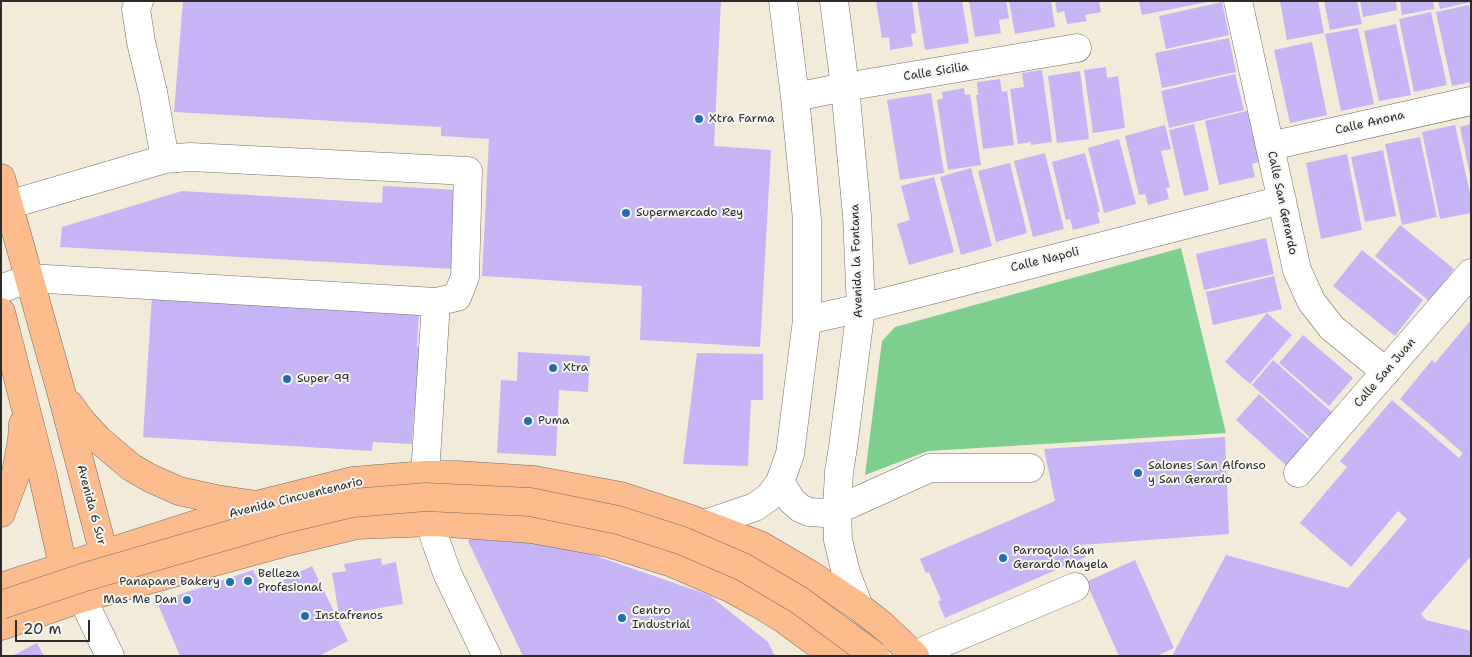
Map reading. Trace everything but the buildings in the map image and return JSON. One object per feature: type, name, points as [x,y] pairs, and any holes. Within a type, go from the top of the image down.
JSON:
[{"type":"main road","name":"Avenida 6 Sur","points":[[1,178],[5,205],[29,278],[104,554],[82,598]]},
{"type":"main road","points":[[1,312],[42,472],[63,566],[82,598]]},
{"type":"main road","points":[[62,395],[83,423],[99,440],[120,458],[150,478],[187,492],[216,499],[256,505]]},
{"type":"main road","points":[[1,513],[16,473],[22,439],[24,405]]},
{"type":"main road","name":"Avenida Cincuentenario","points":[[1,587],[256,505],[352,481],[425,475],[458,475],[534,480],[621,496],[705,524],[760,545],[811,575],[859,607],[915,655]]},
{"type":"main road","points":[[434,522],[433,513],[438,494],[450,480],[458,475]]},
{"type":"main road","name":"Avenida Cincuentenario","points":[[1,605],[114,568],[277,521],[353,503],[426,497],[530,502],[618,520],[683,541],[743,567],[799,600],[874,656]]},
{"type":"main road","points":[[1,626],[82,598],[283,543],[357,525],[434,522],[531,529],[608,543],[672,563],[732,589],[759,604],[785,620],[834,656]]},
{"type":"street","points":[[139,1],[136,9],[140,42],[153,92],[165,159]]},
{"type":"street","points":[[705,524],[755,507],[769,497],[780,482],[790,454],[807,320],[806,220],[795,97],[783,1]]},
{"type":"street","name":"Avenida la Fontana","points":[[834,1],[845,87],[857,216],[861,308],[844,447],[839,472],[838,540],[846,573],[859,607]]},
{"type":"street","name":"Calle San Gerardo","points":[[1238,1],[1297,270],[1311,301],[1332,328],[1386,372]]},
{"type":"street","name":"Calle Sicilia","points":[[795,97],[1077,48]]},
{"type":"street","name":"Calle Anona","points":[[1270,146],[1471,101]]},
{"type":"street","points":[[1,289],[29,278],[436,302],[457,296],[466,277],[468,171],[190,157],[165,159],[5,205]]},
{"type":"street","name":"Calle Napoli","points":[[807,320],[861,308],[1282,200]]},
{"type":"street","name":"Calle San Juan","points":[[1298,473],[1471,272]]},
{"type":"street","points":[[425,475],[436,302]]},
{"type":"street","points":[[780,482],[792,501],[800,508],[809,512],[825,513],[837,510],[930,468],[1030,468]]},
{"type":"street","points":[[434,522],[434,536],[447,573],[487,656]]},
{"type":"street","points":[[915,655],[1075,587]]},
{"type":"street","points":[[82,598],[110,656]]},
{"type":"green space","points":[[1181,248],[1226,433],[928,451],[865,475],[882,341],[895,327]]},
{"type":"place","name":"Xtra Farma","points":[[699,119]]},
{"type":"place","name":"Supermercado Rey","points":[[626,213]]},
{"type":"place","name":"Xtra","points":[[553,368]]},
{"type":"place","name":"Super 99","points":[[287,379]]},
{"type":"place","name":"Puma","points":[[528,421]]},
{"type":"place","name":"Salones San Alfonso y San Gerardo","points":[[1138,473]]},
{"type":"place","name":"Parroquia San Gerardo Mayela","points":[[1003,558]]},
{"type":"place","name":"Belleza Profesional","points":[[248,581]]},
{"type":"place","name":"Panapane Bakery","points":[[230,582]]},
{"type":"place","name":"Mas Me Dan","points":[[187,600]]},
{"type":"place","name":"Instafrenos","points":[[305,616]]},
{"type":"place","name":"Centro Industrial","points":[[622,618]]}]
